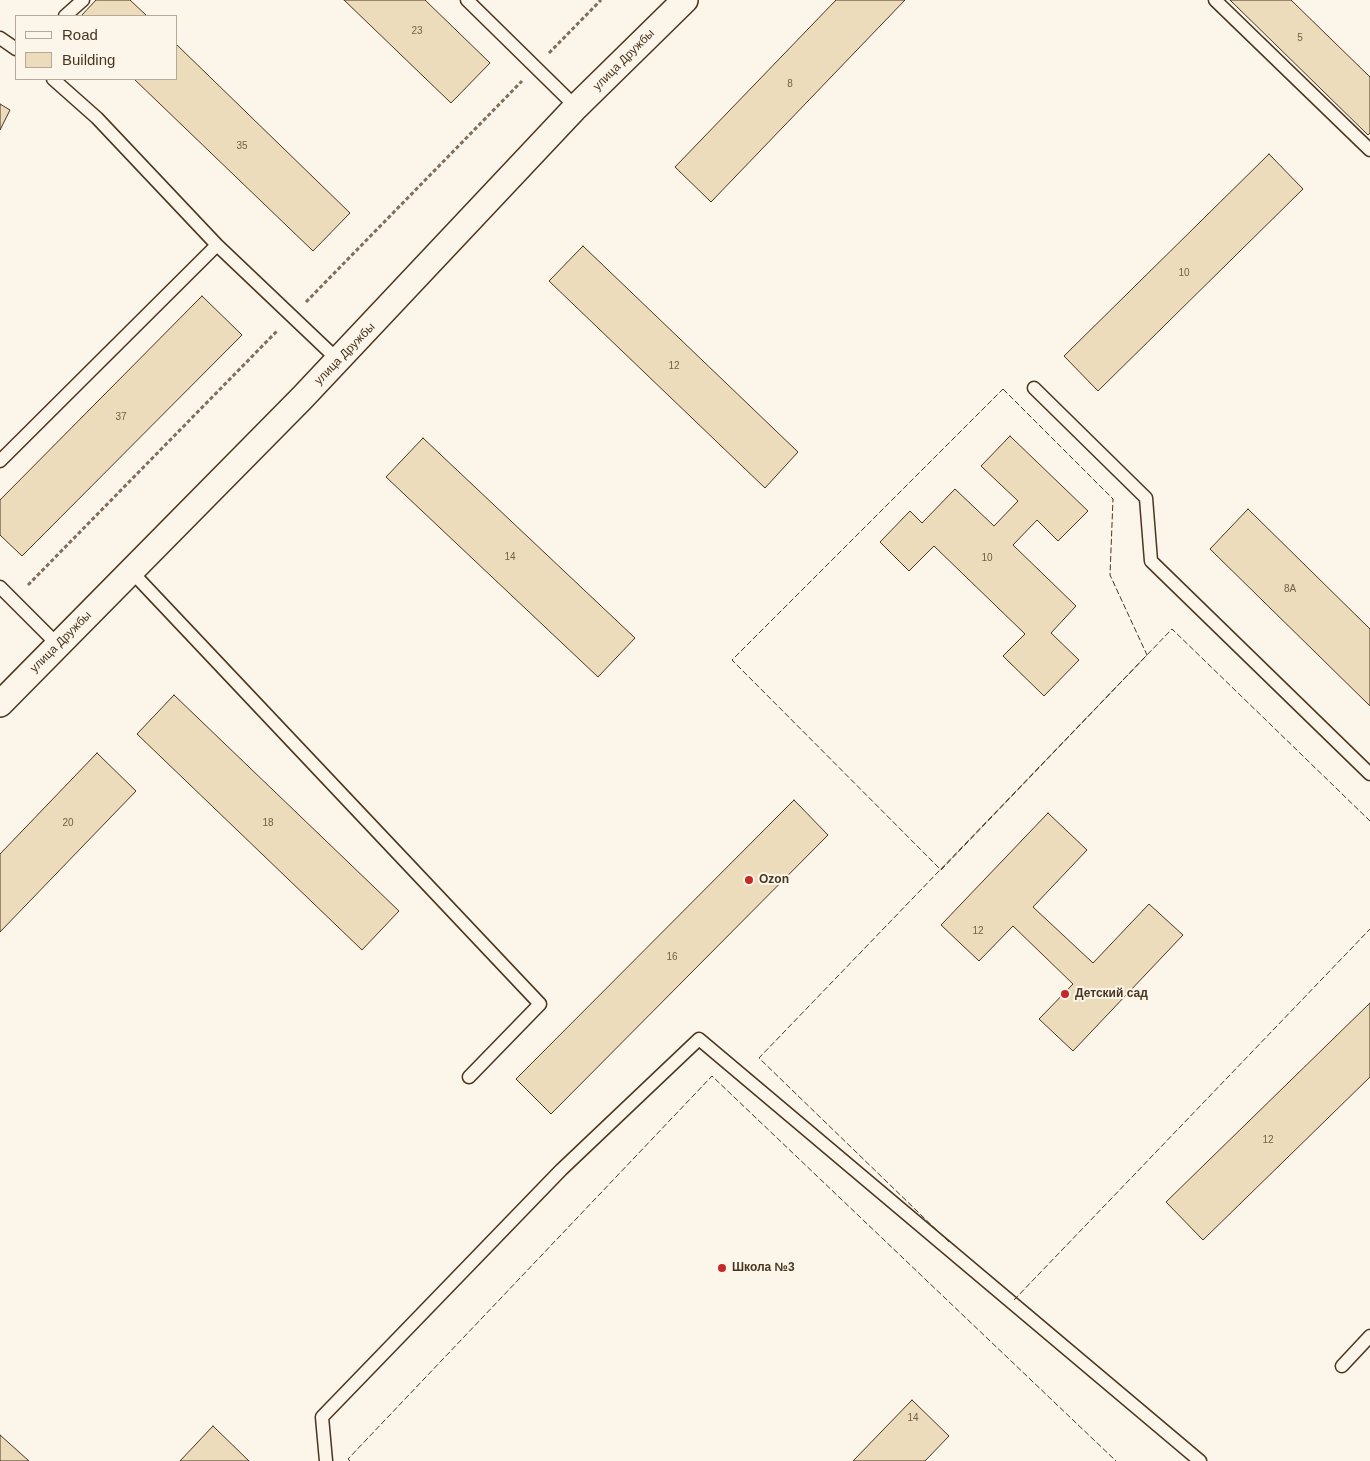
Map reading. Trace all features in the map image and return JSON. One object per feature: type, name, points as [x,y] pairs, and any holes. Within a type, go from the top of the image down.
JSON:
[{"type":"street","name":"улица Дружбы","points":[[0,704],[338,360],[576,107],[685,0]]},
{"type":"lane","points":[[66,15],[83,0]]},
{"type":"lane","points":[[467,0],[576,107]]},
{"type":"lane","points":[[1215,0],[1370,150]]},
{"type":"lane","points":[[0,38],[15,48]]},
{"type":"lane","points":[[53,80],[96,118],[217,245],[338,360]]},
{"type":"lane","points":[[0,462],[217,245]]},
{"type":"lane","points":[[1034,388],[1146,498],[1151,561],[1370,774]]},
{"type":"lane","points":[[131,571],[540,1004],[469,1077]]},
{"type":"lane","points":[[0,587],[58,645]]},
{"type":"lane","points":[[326,1461],[322,1417],[561,1170],[699,1039],[1200,1461]]},
{"type":"lane","points":[[1342,1366],[1370,1336]]},
{"type":"building","points":[[96,0],[130,0],[146,15],[82,15]]},
{"type":"building","points":[[344,0],[425,0],[490,63],[451,103]]},
{"type":"building","points":[[836,0],[905,0],[711,202],[675,167]]},
{"type":"building","points":[[1230,0],[1291,0],[1370,77],[1370,133],[1368,135]]},
{"type":"building","points":[[178,46],[350,213],[313,251],[135,80],[178,80]]},
{"type":"building","points":[[0,104],[10,110],[0,130]]},
{"type":"building","points":[[1269,154],[1303,189],[1098,391],[1064,356]]},
{"type":"building","points":[[583,246],[798,452],[765,488],[549,281]]},
{"type":"building","points":[[202,296],[242,335],[22,556],[0,535],[0,500]]},
{"type":"building","points":[[1010,436],[1088,511],[1058,541],[1037,520],[1013,545],[1076,606],[1051,633],[1079,660],[1044,696],[1003,656],[1025,634],[934,546],[909,571],[880,542],[910,511],[922,523],[955,489],[994,526],[1018,501],[981,466]]},
{"type":"building","points":[[423,438],[635,638],[598,677],[386,477]]},
{"type":"building","points":[[1248,509],[1370,629],[1370,706],[1210,549]]},
{"type":"building","points":[[174,695],[399,911],[362,950],[137,734]]},
{"type":"building","points":[[97,753],[136,791],[0,932],[0,854]]},
{"type":"building","points":[[794,800],[828,835],[551,1114],[516,1079]]},
{"type":"building","points":[[1048,813],[1087,850],[1033,907],[1093,963],[1149,904],[1183,935],[1073,1051],[1039,1019],[1073,984],[1013,926],[979,961],[941,925]]},
{"type":"building","points":[[1370,1003],[1370,1077],[1203,1240],[1166,1202]]},
{"type":"building","points":[[912,1400],[949,1436],[925,1461],[853,1461]]},
{"type":"building","points":[[213,1426],[249,1461],[180,1461]]},
{"type":"building","points":[[0,1435],[29,1461],[0,1461]]},
{"type":"fence","points":[[1003,389],[1113,499],[1110,575],[1147,655],[941,870],[732,660],[1003,389]]},
{"type":"fence","points":[[949,1242],[759,1058],[1172,629],[1370,821]]},
{"type":"fence","points":[[1014,1300],[1370,929]]},
{"type":"fence","points":[[350,1461],[348,1459],[712,1076],[1116,1461]]},
{"type":"place","name":"Ozon","points":[[749,880]]},
{"type":"place","name":"Детский сад","points":[[1065,994]]},
{"type":"place","name":"Школа №3","points":[[722,1268]]}]
